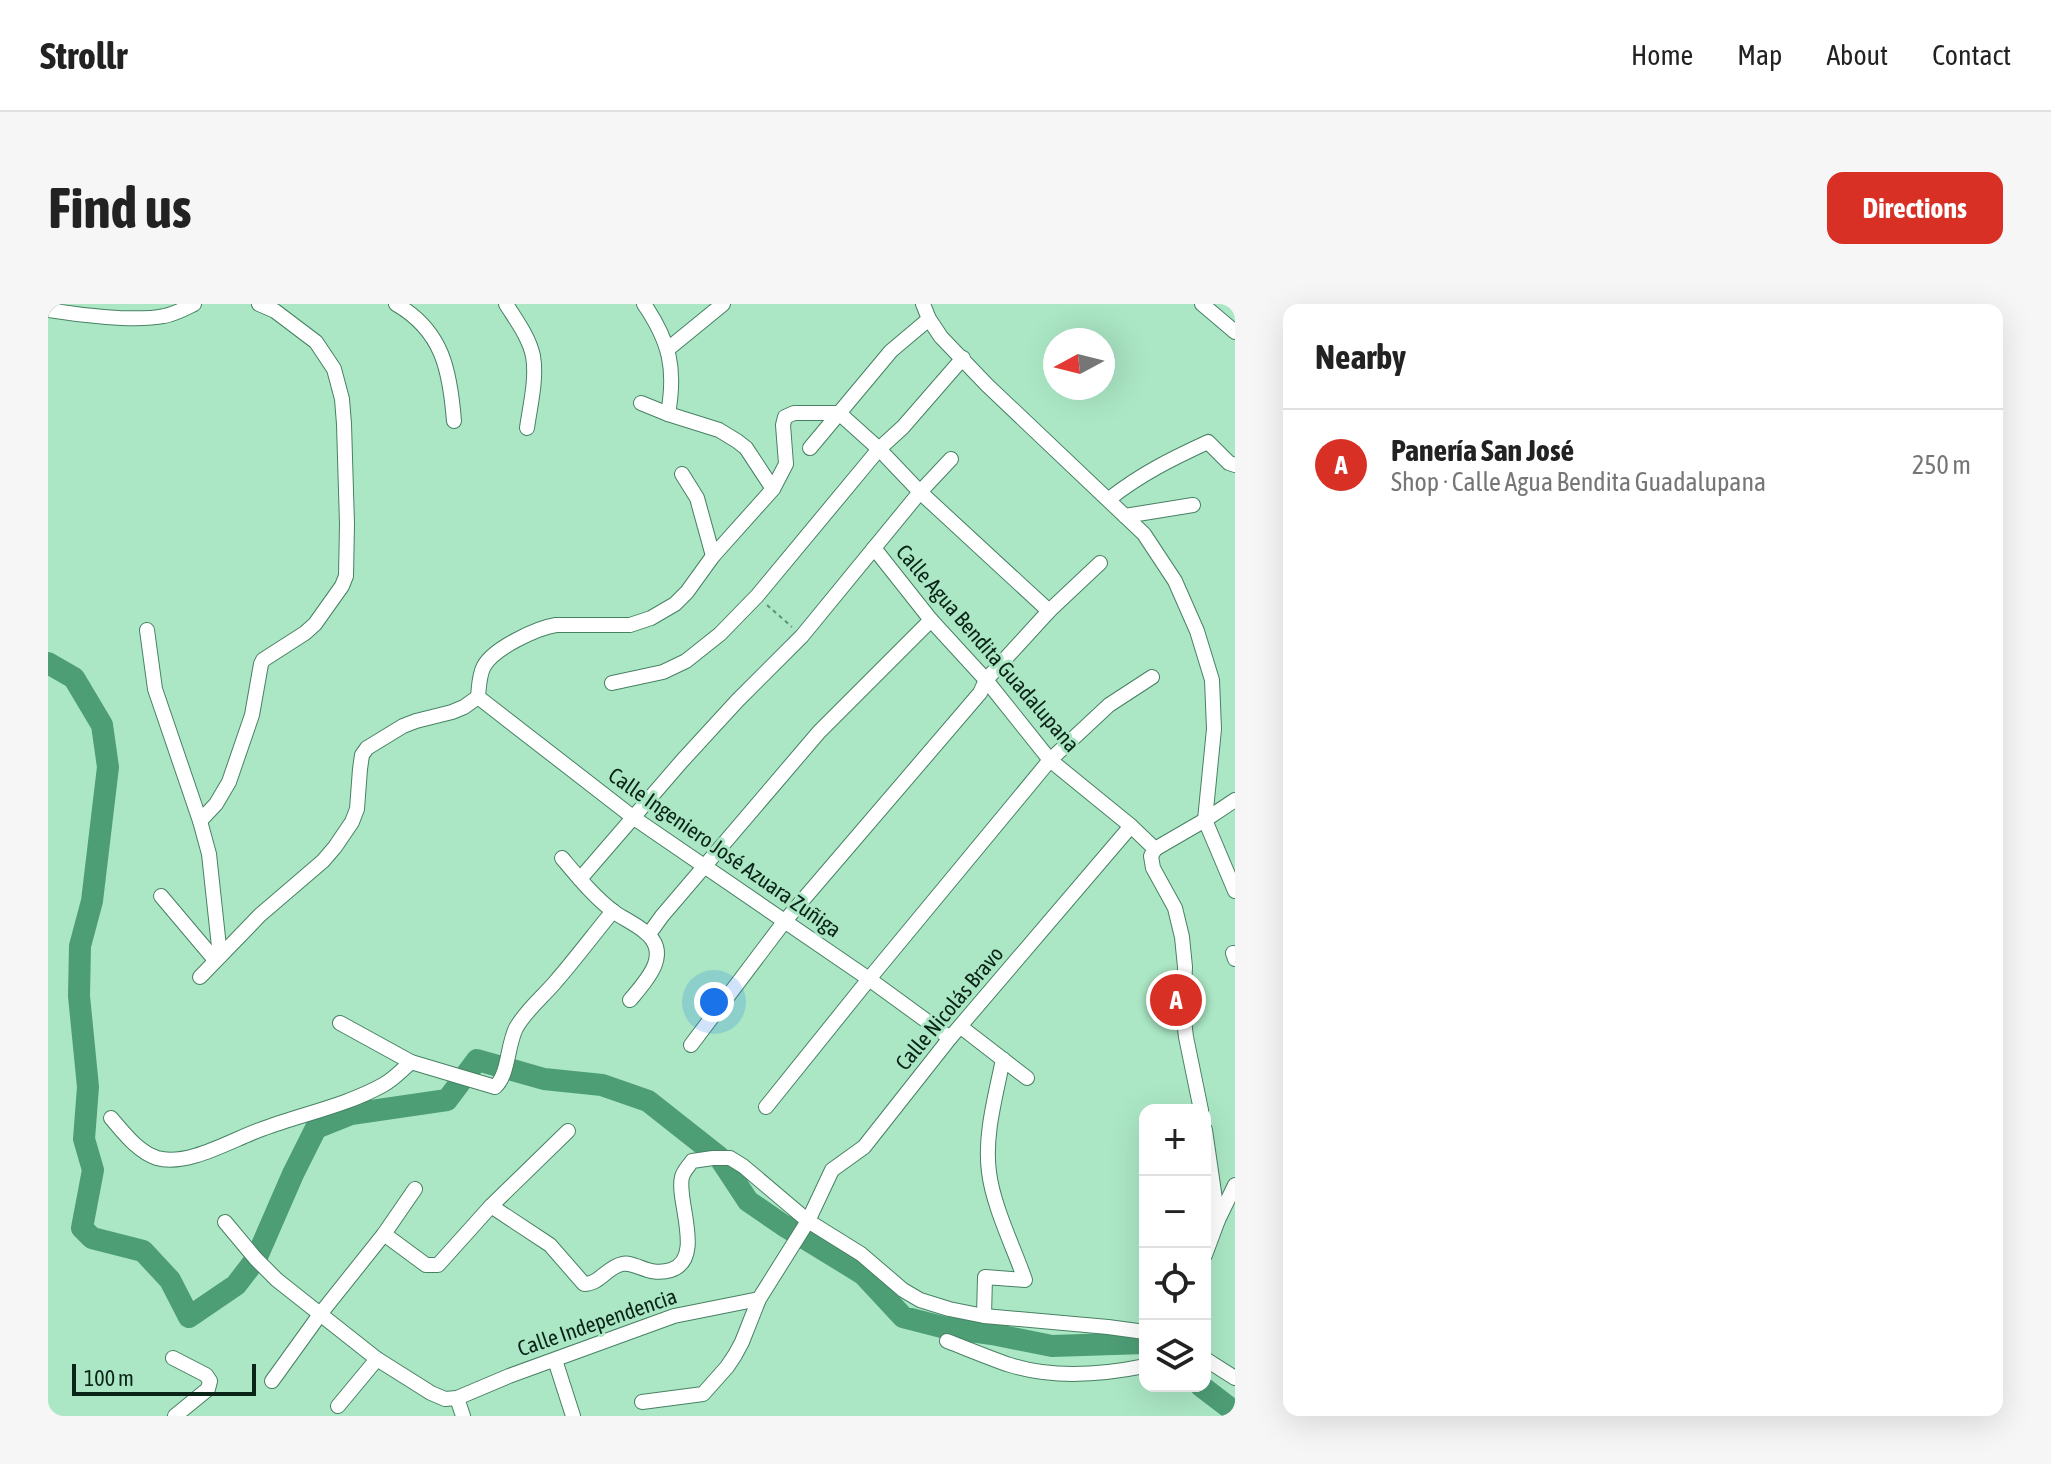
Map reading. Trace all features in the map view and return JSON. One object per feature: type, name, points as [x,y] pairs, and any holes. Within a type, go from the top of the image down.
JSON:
[{"type":"street","points":[[48,310],[154,317],[194,304]]},
{"type":"street","points":[[200,821],[216,804],[229,782],[252,715],[263,660],[315,624],[346,576],[344,424],[342,399],[334,369],[316,342],[275,311],[259,304]]},
{"type":"street","points":[[396,304],[413,314],[438,346],[449,375],[454,421]]},
{"type":"street","points":[[506,304],[526,336],[533,356],[527,428]]},
{"type":"street","points":[[644,304],[668,349],[673,384],[668,414]]},
{"type":"street","points":[[668,349],[723,304]]},
{"type":"street","points":[[923,304],[941,337],[987,385],[1144,534],[1175,581],[1197,631],[1212,680],[1214,729],[1205,820],[1235,891]]},
{"type":"street","points":[[1202,304],[1235,332]]},
{"type":"street","points":[[810,448],[891,351],[929,319]]},
{"type":"street","points":[[612,683],[663,672],[686,661],[720,634],[757,596],[879,449],[903,427],[963,358]]},
{"type":"street","points":[[641,403],[719,430],[737,441],[746,448],[773,489]]},
{"type":"street","points":[[200,977],[260,915],[335,847],[357,809],[362,755],[367,748],[403,726],[464,707],[478,697],[480,675],[487,661],[528,634],[556,625],[630,625],[663,613],[681,598],[713,556],[773,489],[786,464],[785,417],[794,413],[839,413],[1049,611]]},
{"type":"street","points":[[1109,499],[1156,466],[1208,442],[1235,465]]},
{"type":"street","points":[[580,879],[682,761],[802,636],[920,492],[951,459]]},
{"type":"street","points":[[682,474],[697,498],[713,556]]},
{"type":"street","points":[[1125,516],[1193,505]]},
{"type":"street","name":"Calle Agua Bendita Guadalupana","points":[[874,548],[1050,760],[1155,849]]},
{"type":"street","points":[[691,1045],[784,922],[980,693],[986,680],[1049,611],[1100,563]]},
{"type":"street","points":[[649,934],[819,732],[931,620]]},
{"type":"street","points":[[147,630],[155,689],[209,854],[218,958]]},
{"type":"street","points":[[766,1107],[1050,760],[1109,705],[1152,677]]},
{"type":"street","name":"Calle Ingeniero José Azuara Zuñiga","points":[[478,697],[634,818],[703,867],[869,979],[1003,1059],[1027,1078]]},
{"type":"street","points":[[1200,1104],[1183,1012],[1185,967],[1182,937],[1175,908],[1153,868],[1151,856],[1155,849],[1235,800]]},
{"type":"street","name":"Calle Nicolás Bravo","points":[[808,1221],[832,1170],[864,1147],[956,1032],[1131,826]]},
{"type":"street","points":[[562,858],[613,911],[649,934],[657,954],[655,967],[630,1000]]},
{"type":"street","points":[[161,896],[218,958]]},
{"type":"street","points":[[340,1023],[411,1062],[491,1087],[498,1086],[517,1025],[613,911]]},
{"type":"street","points":[[984,1316],[985,1277],[1025,1280],[989,1172],[989,1138],[1003,1059]]},
{"type":"street","points":[[111,1118],[148,1154],[172,1160],[214,1149],[263,1128],[354,1099],[391,1080],[411,1062]]},
{"type":"street","points":[[384,1234],[426,1265],[442,1262],[491,1206],[568,1131]]},
{"type":"street","points":[[491,1206],[550,1245],[587,1285],[622,1264],[655,1272],[672,1270],[684,1259],[687,1241],[682,1177],[692,1161],[730,1158],[808,1221],[861,1254],[903,1290],[920,1300],[984,1316],[1139,1331]]},
{"type":"street","points":[[1211,1172],[1218,1220]]},
{"type":"street","points":[[1207,1248],[1235,1185]]},
{"type":"street","points":[[272,1381],[415,1189]]},
{"type":"street","points":[[642,1402],[706,1392],[735,1355],[759,1299],[808,1221]]},
{"type":"street","points":[[225,1222],[277,1280],[377,1359],[439,1397],[457,1398],[463,1416]]},
{"type":"street","name":"Calle Independencia","points":[[457,1398],[674,1316],[759,1299]]},
{"type":"street","points":[[947,1341],[1012,1366],[1050,1374],[1095,1374],[1139,1367]]},
{"type":"street","points":[[173,1358],[206,1375],[210,1381],[208,1389],[175,1416]]},
{"type":"street","points":[[338,1406],[377,1359]]},
{"type":"street","points":[[555,1360],[573,1416]]},
{"type":"street","points":[[1211,1363],[1235,1378]]},
{"type":"path","points":[[757,596],[802,636]]},
{"type":"waterway","points":[[48,663],[74,678],[102,725],[108,767],[92,901],[80,946],[79,996],[88,1087],[84,1139],[93,1170],[82,1228],[92,1238],[143,1251],[170,1280],[189,1317],[236,1285],[256,1259],[316,1128],[351,1114],[447,1100],[477,1060],[544,1079],[602,1085],[648,1101],[719,1157],[748,1201],[863,1274],[903,1317],[1052,1346],[1139,1343]]},
{"type":"waterway","points":[[1209,1392],[1235,1412]]},
{"type":"place","name":"Panería San José","points":[[1176,1000]]}]
